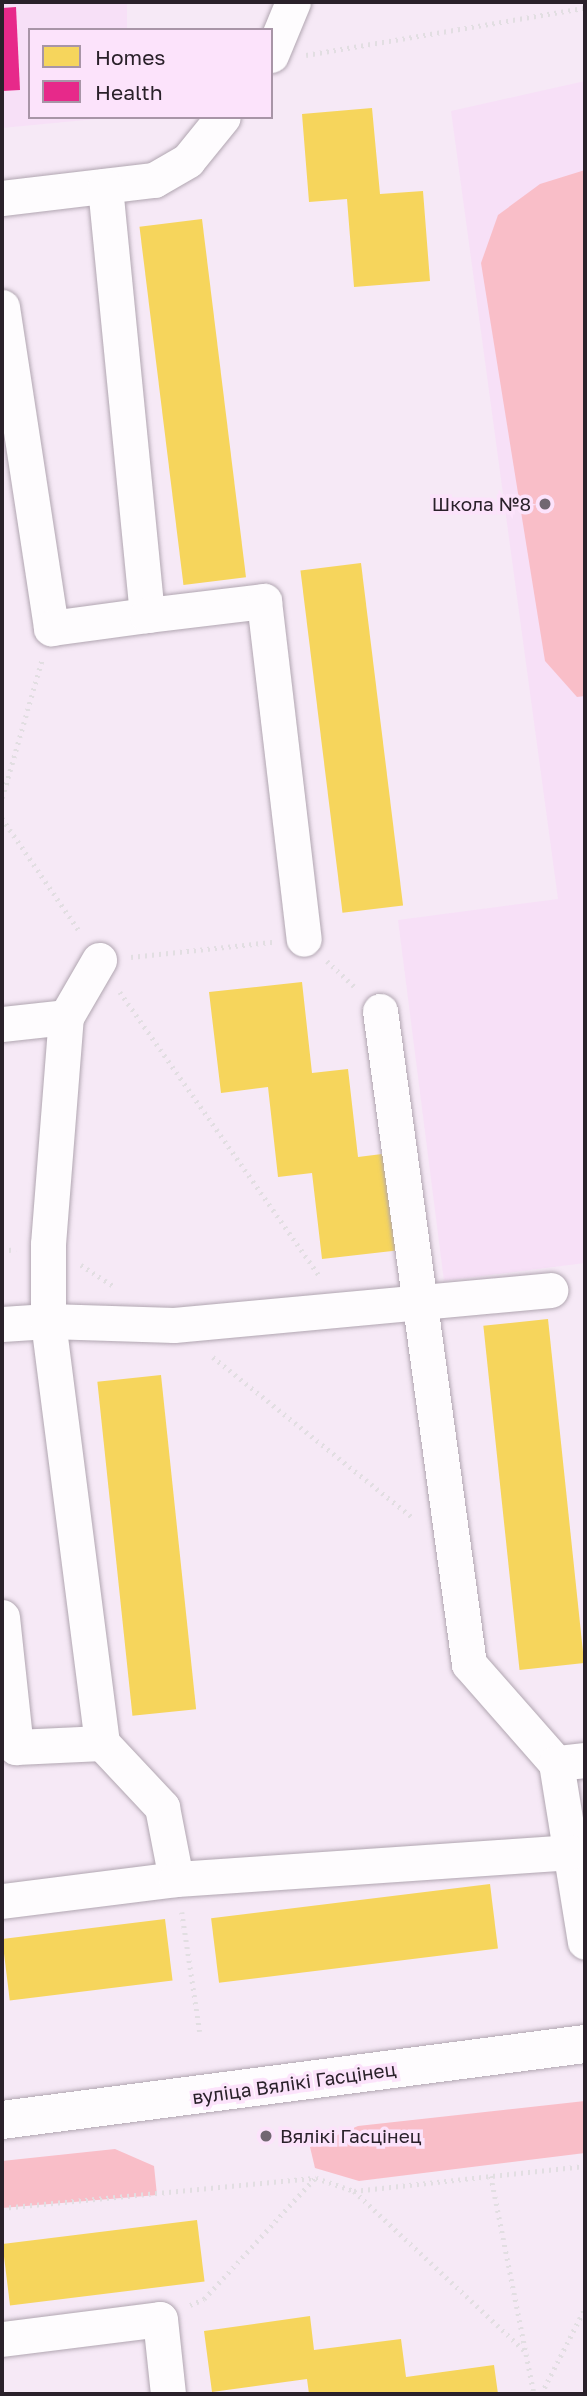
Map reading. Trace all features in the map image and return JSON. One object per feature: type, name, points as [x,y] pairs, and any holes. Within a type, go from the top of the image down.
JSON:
[{"type":"main road","name":"вуліца Вялікі Гасцінец","points":[[2,2120],[585,2044]]},
{"type":"lane","points":[[285,56],[293,2]]},
{"type":"lane","points":[[2,198],[154,180],[173,172],[221,119]]},
{"type":"lane","points":[[105,186],[147,615]]},
{"type":"lane","points":[[2,307],[51,628],[264,601],[304,939]]},
{"type":"lane","points":[[99,960],[66,1017],[48,1244],[48,1321],[102,1743],[162,1807],[176,1879]]},
{"type":"lane","points":[[380,1011],[469,1664],[571,1762],[569,1852],[585,1942]]},
{"type":"lane","points":[[2,1024],[66,1017]]},
{"type":"lane","points":[[2,1324],[48,1321],[174,1325],[345,1312],[550,1290]]},
{"type":"lane","points":[[2,1617],[16,1747],[102,1743]]},
{"type":"lane","points":[[2,1901],[176,1879],[569,1852]]},
{"type":"lane","points":[[2,2339],[160,2319],[168,2394]]},
{"type":"path","points":[[285,56],[585,8]]},
{"type":"path","points":[[2,798],[51,628]]},
{"type":"path","points":[[2,818],[345,1312]]},
{"type":"path","points":[[99,960],[304,939],[380,1011]]},
{"type":"path","points":[[2,1251],[48,1244],[117,1289]]},
{"type":"path","points":[[174,1325],[452,1550]]},
{"type":"path","points":[[176,1879],[200,2032]]},
{"type":"path","points":[[354,2191],[585,2166]]},
{"type":"path","points":[[491,2176],[534,2394]]},
{"type":"path","points":[[2,2208],[316,2178],[354,2191],[528,2354]]},
{"type":"path","points":[[160,2319],[204,2299],[316,2178]]},
{"type":"path","points":[[541,2394],[585,2308]]},
{"type":"shaded area","points":[[2,2],[127,2],[127,28],[28,28],[28,119],[96,119],[2,128]]},
{"type":"shaded area","points":[[585,81],[585,1263],[444,1281],[398,920],[558,899],[451,111]]},
{"type":"shaded area","points":[[585,170],[585,696],[577,697],[545,661],[481,263],[498,215],[540,184]]},
{"type":"shaded area","points":[[585,2101],[585,2153],[359,2181],[315,2168],[310,2147],[358,2126]]},
{"type":"shaded area","points":[[115,2149],[154,2166],[157,2195],[2,2208],[2,2161]]},
{"type":"building: Homes","points":[[372,108],[380,194],[423,191],[430,281],[354,287],[347,199],[309,202],[302,114]]},
{"type":"building: Homes","points":[[202,219],[246,577],[183,585],[139,227]]},
{"type":"building: Homes","points":[[361,563],[403,905],[342,913],[300,570]]},
{"type":"building: Homes","points":[[302,982],[312,1073],[348,1069],[358,1157],[390,1153],[401,1250],[322,1259],[312,1173],[278,1177],[268,1087],[221,1093],[209,992]]},
{"type":"building: Homes","points":[[548,1319],[584,1663],[520,1670],[483,1326]]},
{"type":"building: Homes","points":[[161,1375],[196,1709],[132,1716],[97,1382]]},
{"type":"building: Homes","points":[[490,1884],[498,1949],[219,1983],[211,1918]]},
{"type":"building: Homes","points":[[165,1919],[173,1981],[10,2001],[2,1939]]},
{"type":"building: Homes","points":[[197,2220],[205,2282],[10,2305],[2,2244]]},
{"type":"building: Homes","points":[[310,2316],[314,2350],[401,2339],[406,2377],[494,2365],[498,2394],[309,2394],[307,2379],[212,2392],[204,2331]]},
{"type":"building: Health","points":[[16,7],[20,90],[2,91],[2,8]]},
{"type":"place","name":"Школа №8","points":[[545,504]]},
{"type":"place","name":"Вялікі Гасцінец","points":[[266,2136]]}]
